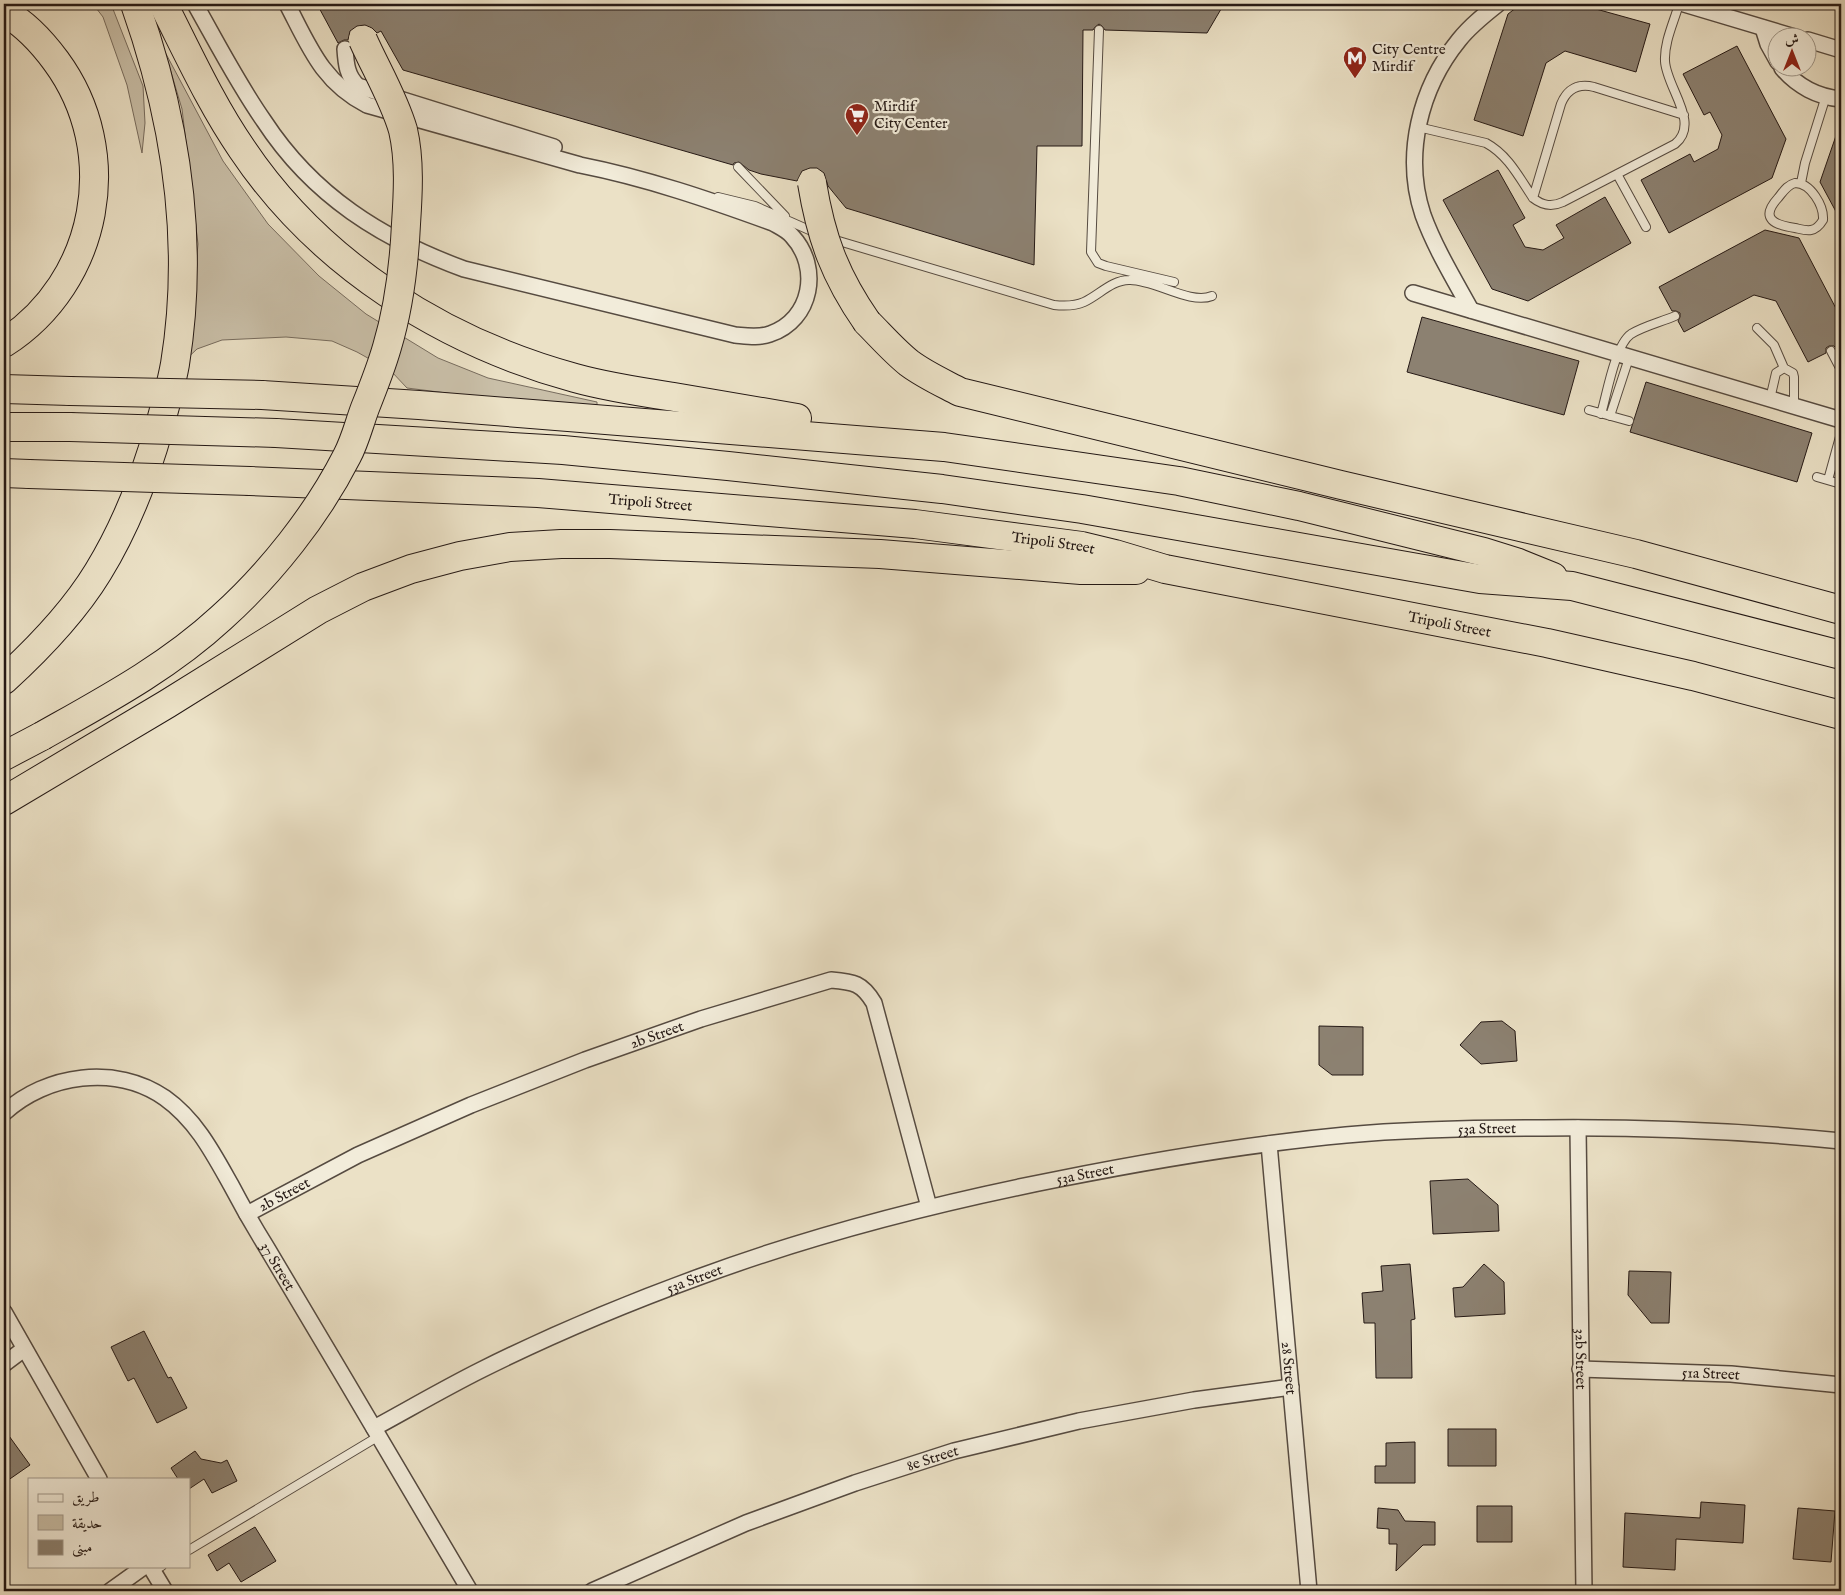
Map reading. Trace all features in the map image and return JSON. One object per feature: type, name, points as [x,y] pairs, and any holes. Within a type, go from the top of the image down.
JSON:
[{"type":"highway","points":[[4,680],[64,618],[81,597],[111,550],[135,500],[147,466],[167,399],[175,364],[182,285],[180,201],[174,149],[164,98],[135,4]]},
{"type":"highway","points":[[163,4],[212,99],[242,150],[278,196],[319,239],[364,276],[432,320],[504,356],[576,379],[854,428],[944,447]]},
{"type":"highway","points":[[4,12],[28,30],[46,48],[66,76],[75,92],[84,116],[91,141],[94,167],[94,192],[90,218],[84,243],[72,269],[57,294],[38,316],[4,343]]},
{"type":"highway","points":[[18,750],[104,702],[165,663],[221,618],[270,567],[314,511],[347,455],[387,347],[398,301],[405,255],[407,161],[403,131],[398,116],[358,43]]},
{"type":"highway","points":[[812,183],[822,231],[830,256],[840,279],[867,322],[890,347],[910,364],[960,392],[1341,485],[1636,554],[1841,610]]},
{"type":"highway","points":[[4,389],[262,395],[429,405],[944,447],[1179,480],[1299,506],[1484,552],[1530,568],[1572,586],[1841,655]]},
{"type":"highway","points":[[4,427],[276,433],[563,450],[728,466],[942,489],[1082,509],[1480,579],[1572,586]]},
{"type":"highway","name":"Tripoli Street","points":[[16,473],[250,480],[538,493],[915,524],[1082,546],[1165,569],[1547,643],[1693,676],[1841,715]]},
{"type":"highway","points":[[4,802],[318,610],[379,581],[411,569],[460,556],[510,547],[610,544],[880,554],[1081,570],[1165,569]]},
{"type":"street","points":[[195,4],[247,96],[284,148],[332,198],[395,240],[429,256],[464,269],[735,335],[758,336],[770,334],[790,322],[804,304],[810,281],[806,258],[792,236],[774,223],[686,193],[609,170],[566,161],[367,105],[340,88],[326,74],[287,4]]},
{"type":"street","points":[[1471,310],[1430,233],[1423,213],[1415,170],[1415,149],[1418,127],[1429,89],[1448,54],[1473,24],[1498,4]]},
{"type":"street","points":[[1684,4],[1768,29]]},
{"type":"street","points":[[1764,28],[1768,44]]},
{"type":"street","points":[[358,43],[348,73],[358,86],[572,152],[609,170]]},
{"type":"street","points":[[1818,43],[1841,50]]},
{"type":"street","points":[[1793,78],[1811,91],[1841,99]]},
{"type":"street","points":[[1413,293],[1623,357],[1841,420]]},
{"type":"street","name":"2b Street","points":[[247,1214],[358,1155],[471,1105],[585,1060],[692,1022],[831,980],[852,982],[866,990],[874,1003],[929,1207]]},
{"type":"street","name":"37 Street","points":[[4,1113],[12,1105],[40,1088],[71,1079],[104,1077],[135,1084],[164,1098],[189,1118],[208,1145],[470,1591]]},
{"type":"street","name":"53a Street","points":[[376,1432],[482,1370],[608,1313],[700,1277],[803,1242],[929,1207],[1012,1188],[1184,1156],[1269,1144],[1347,1135],[1424,1130],[1578,1128],[1704,1130],[1841,1141]]},
{"type":"street","name":"32b Street","points":[[1578,1128],[1584,1591]]},
{"type":"street","name":"28 Street","points":[[1269,1144],[1309,1591]]},
{"type":"street","points":[[4,1312],[99,1478]]},
{"type":"street","points":[[4,1364],[24,1349]]},
{"type":"street","name":"51a Street","points":[[1580,1369],[1731,1374],[1841,1386]]},
{"type":"street","name":"8e Street","points":[[592,1591],[746,1523],[855,1483],[954,1451],[1089,1419],[1194,1400],[1291,1387]]},
{"type":"street","points":[[110,1591],[153,1568],[165,1591]]},
{"type":"lane","points":[[1418,127],[1475,139],[1496,148],[1504,156],[1533,198],[1544,204],[1557,205],[1680,140],[1685,128],[1684,115],[1667,75],[1665,58],[1679,4]]},
{"type":"lane","points":[[1099,30],[1091,252],[1098,263],[1106,266],[1174,282]]},
{"type":"lane","points":[[1533,198],[1561,104],[1568,92],[1574,88],[1580,86],[1594,87],[1684,115]]},
{"type":"lane","points":[[1801,183],[1805,163],[1826,96]]},
{"type":"lane","points":[[738,167],[788,220]]},
{"type":"lane","points":[[1617,174],[1646,227]]},
{"type":"lane","points":[[1801,183],[1805,184],[1812,191],[1823,215],[1820,225],[1811,230],[1782,226],[1772,220],[1769,215],[1772,204],[1790,184],[1801,183]]},
{"type":"lane","points":[[686,193],[738,201],[827,237],[1054,305],[1064,306],[1082,303],[1113,284],[1131,280],[1196,298],[1212,296]]},
{"type":"lane","points":[[1610,416],[1623,357],[1620,347],[1630,335],[1675,316]]},
{"type":"lane","points":[[1757,328],[1774,345],[1784,368],[1793,373],[1794,406]]},
{"type":"lane","points":[[1831,351],[1841,370]]},
{"type":"lane","points":[[1601,414],[1623,357]]},
{"type":"lane","points":[[1770,399],[1776,373],[1784,368]]},
{"type":"lane","points":[[1589,410],[1629,421]]},
{"type":"lane","points":[[1828,480],[1841,433]]},
{"type":"lane","points":[[1816,477],[1840,481]]},
{"type":"lane","points":[[190,1549],[376,1432]]},
{"type":"green space","points":[[93,4],[111,4],[143,86],[145,123],[142,153],[127,85],[103,17]]},
{"type":"green space","points":[[165,52],[223,161],[268,224],[319,276],[366,314],[438,358],[488,378],[597,402],[597,412],[407,388],[391,371],[357,352],[332,341],[286,337],[222,340],[197,349],[179,366],[192,310],[198,244],[182,109]]},
{"type":"building","name":"Mirdif City Center","points":[[317,4],[1224,4],[1207,33],[1105,30],[1099,24],[1093,30],[1083,30],[1082,146],[1037,146],[1034,265],[846,208],[828,186],[824,173],[817,168],[802,171],[797,181],[761,174],[749,170],[739,162],[733,165],[403,70],[381,31],[377,33],[365,25],[357,26],[350,31],[348,40],[338,43]]},
{"type":"building","points":[[1521,4],[1578,4],[1650,24],[1636,72],[1565,51],[1546,63],[1523,136],[1474,120],[1508,14]]},
{"type":"building","points":[[1737,46],[1786,139],[1772,178],[1669,233],[1641,180],[1690,154],[1694,162],[1718,149],[1722,135],[1710,112],[1704,115],[1683,74]]},
{"type":"building","points":[[1839,127],[1841,127],[1841,221],[1820,182]]},
{"type":"building","points":[[1498,170],[1525,218],[1513,225],[1525,247],[1543,250],[1564,238],[1556,225],[1605,197],[1631,243],[1528,301],[1492,289],[1443,200]]},
{"type":"building","points":[[1765,230],[1799,238],[1841,318],[1841,346],[1836,348],[1829,346],[1826,348],[1826,353],[1808,362],[1776,301],[1754,295],[1684,332],[1678,321],[1680,313],[1672,311],[1659,287]]},
{"type":"building","points":[[1422,317],[1579,361],[1564,415],[1407,372]]},
{"type":"building","points":[[1646,382],[1812,433],[1797,482],[1630,432]]},
{"type":"building","points":[[1502,1021],[1515,1031],[1517,1061],[1481,1064],[1460,1045],[1481,1022]]},
{"type":"building","points":[[1319,1026],[1363,1027],[1363,1075],[1332,1075],[1319,1065]]},
{"type":"building","points":[[1468,1179],[1498,1205],[1499,1231],[1433,1234],[1430,1181]]},
{"type":"building","points":[[1410,1264],[1415,1319],[1411,1320],[1412,1378],[1376,1378],[1375,1323],[1364,1323],[1362,1293],[1383,1291],[1381,1266]]},
{"type":"building","points":[[1484,1264],[1504,1282],[1505,1314],[1455,1317],[1453,1288],[1463,1287]]},
{"type":"building","points":[[1629,1271],[1671,1272],[1669,1323],[1651,1323],[1628,1295]]},
{"type":"building","points":[[144,1331],[168,1378],[171,1377],[187,1408],[157,1423],[134,1378],[128,1381],[111,1347]]},
{"type":"building","points":[[4,1429],[30,1465],[4,1483]]},
{"type":"building","points":[[1448,1429],[1496,1429],[1496,1466],[1448,1466]]},
{"type":"building","points":[[1415,1442],[1415,1483],[1375,1483],[1375,1466],[1386,1466],[1386,1443]]},
{"type":"building","points":[[195,1451],[201,1459],[221,1463],[227,1460],[237,1481],[212,1493],[204,1479],[190,1488],[190,1478],[177,1478],[171,1468]]},
{"type":"building","points":[[1701,1502],[1745,1505],[1743,1543],[1676,1539],[1675,1570],[1623,1567],[1625,1513],[1700,1518]]},
{"type":"building","points":[[1477,1506],[1512,1506],[1512,1542],[1477,1542]]},
{"type":"building","points":[[1378,1508],[1398,1510],[1405,1521],[1435,1522],[1435,1545],[1423,1545],[1396,1571],[1397,1544],[1389,1544],[1389,1529],[1377,1528]]},
{"type":"building","points":[[1798,1508],[1835,1511],[1831,1562],[1793,1559]]},
{"type":"building","points":[[255,1527],[276,1561],[241,1582],[229,1563],[217,1571],[208,1555]]},
{"type":"place","name":"City Centre Mirdif","points":[[1355,79]]},
{"type":"place","name":"Mirdif City Center","points":[[857,136]]}]
